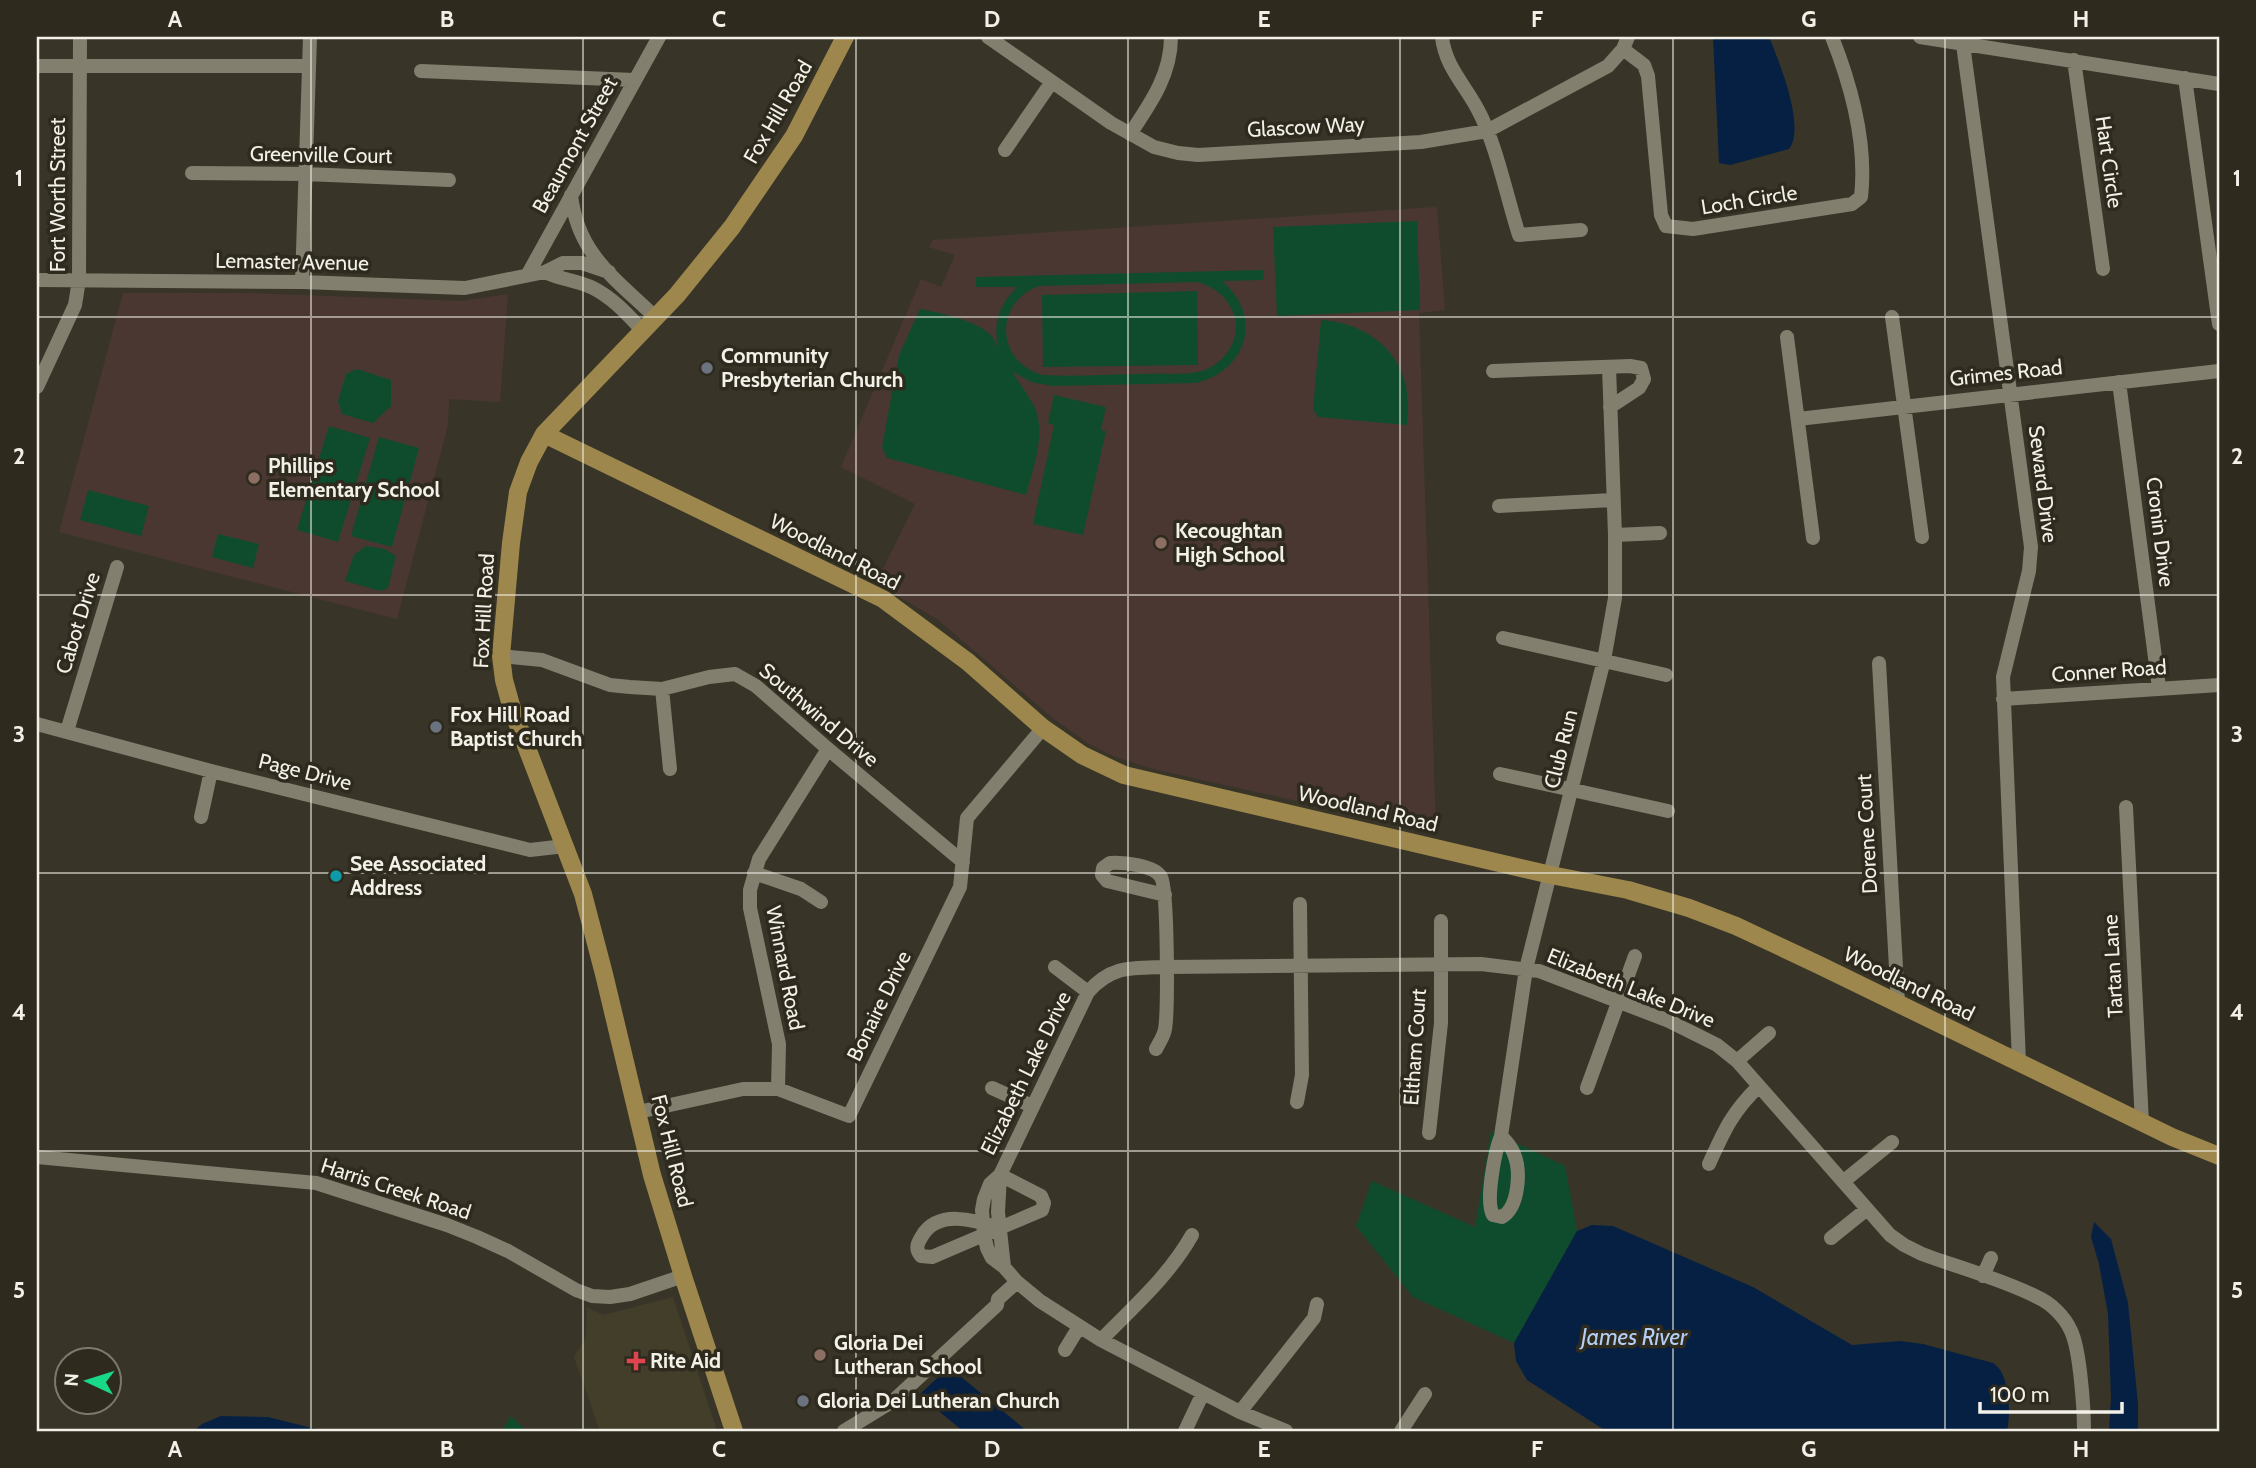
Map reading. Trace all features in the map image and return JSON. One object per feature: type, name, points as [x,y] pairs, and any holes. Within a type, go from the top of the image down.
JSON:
[{"type":"main road","name":"Fox Hill Road","points":[[734,1431],[652,1175],[583,894],[512,709],[501,656],[518,492],[529,462],[544,434],[656,318],[718,244],[758,191],[794,136],[845,37]]},
{"type":"main road","name":"Woodland Road","points":[[544,434],[883,599],[968,662],[1043,728],[1083,755],[1124,775],[1551,875],[1628,890],[1689,908],[1736,926],[2142,1123],[2219,1156]]},
{"type":"street","name":"Fort Worth Street","points":[[37,387],[75,305],[79,280],[80,37]]},
{"type":"street","points":[[302,282],[310,37]]},
{"type":"street","name":"Beaumont Street","points":[[528,274],[659,37]]},
{"type":"street","name":"Glascow Way","points":[[988,37],[1051,83],[1130,134],[1154,147],[1198,155],[1421,142],[1487,131],[1608,66],[1625,43]]},
{"type":"street","points":[[1130,134],[1157,93],[1166,71],[1171,37]]},
{"type":"street","points":[[1442,37],[1443,48],[1457,78],[1478,110],[1487,131],[1519,235],[1581,230]]},
{"type":"street","name":"Loch Circle","points":[[1625,43],[1644,65],[1648,76],[1661,215],[1666,226],[1693,229],[1852,204],[1861,197],[1856,119],[1832,37]]},
{"type":"street","points":[[1920,37],[1963,40],[2219,84]]},
{"type":"street","name":"Seward Drive","points":[[1963,40],[2031,559],[2003,677],[2019,1062]]},
{"type":"street","name":"Hart Circle","points":[[2074,60],[2103,269]]},
{"type":"street","points":[[37,66],[309,66]]},
{"type":"street","points":[[421,71],[634,80]]},
{"type":"street","points":[[2185,78],[2219,324]]},
{"type":"street","points":[[1005,150],[1051,83]]},
{"type":"street","name":"Greenville Court","points":[[192,173],[449,180]]},
{"type":"street","name":"Lemaster Avenue","points":[[571,195],[575,221],[592,254],[656,318]]},
{"type":"street","name":"Lemaster Avenue","points":[[37,280],[302,282],[466,288],[545,272],[563,263],[592,265],[609,272]]},
{"type":"street","name":"Lemaster Avenue","points":[[545,272],[594,288],[616,304],[643,331]]},
{"type":"street","points":[[1892,317],[1922,537]]},
{"type":"street","points":[[1787,337],[1813,538]]},
{"type":"street","name":"Club Run","points":[[1501,1136],[1515,1154],[1517,1176],[1513,1206],[1502,1217],[1493,1215],[1490,1205],[1496,1148],[1501,1136],[1526,970],[1604,660],[1615,598],[1609,367]]},
{"type":"street","points":[[1493,371],[1641,368],[1644,379],[1639,388],[1610,407]]},
{"type":"street","name":"Grimes Road","points":[[1798,419],[2219,371]]},
{"type":"street","name":"Cronin Drive","points":[[2119,382],[2159,688]]},
{"type":"street","points":[[1499,506],[1612,500]]},
{"type":"street","points":[[1615,535],[1660,533]]},
{"type":"street","name":"Cabot Drive","points":[[67,731],[117,567]]},
{"type":"street","points":[[1503,638],[1666,675]]},
{"type":"street","name":"Southwind Drive","points":[[501,656],[541,660],[610,685],[662,688],[735,674],[756,686],[828,750],[963,862]]},
{"type":"street","name":"Dorene Court","points":[[1879,663],[1898,1003]]},
{"type":"street","name":"Conner Road","points":[[2003,699],[2219,685]]},
{"type":"street","points":[[662,688],[670,769]]},
{"type":"street","name":"Page Drive","points":[[37,724],[212,771],[530,850],[565,846]]},
{"type":"street","name":"Bonaire Drive","points":[[638,1112],[743,1089],[779,1089],[849,1116],[960,887],[967,818],[1043,728]]},
{"type":"street","name":"Winnard Road","points":[[779,1089],[779,1044],[750,908],[750,890],[754,873],[766,847],[828,750]]},
{"type":"street","points":[[201,817],[212,771]]},
{"type":"street","points":[[1500,774],[1668,811]]},
{"type":"street","name":"Tartan Lane","points":[[2126,807],[2142,1123]]},
{"type":"street","points":[[754,873],[801,889],[821,902]]},
{"type":"street","points":[[1156,1049],[1165,1030],[1165,895]]},
{"type":"street","points":[[1297,1101],[1302,1075],[1300,904]]},
{"type":"street","name":"Eltham Court","points":[[1429,1133],[1441,1023],[1441,920]]},
{"type":"street","points":[[1587,1088],[1635,956]]},
{"type":"street","name":"Elizabeth Lake Drive","points":[[983,1228],[985,1199],[990,1184],[1000,1175],[1088,992],[1116,970],[1166,967],[1480,964],[1539,971],[1669,1021],[1717,1045],[1737,1061],[1867,1209],[1904,1245],[2039,1297],[2059,1314],[2072,1332],[2084,1409],[2084,1431]]},
{"type":"street","points":[[1055,967],[1088,992]]},
{"type":"street","points":[[1737,1061],[1769,1033]]},
{"type":"street","points":[[1709,1164],[1730,1117],[1759,1086]]},
{"type":"street","points":[[992,1088],[1032,1106]]},
{"type":"street","points":[[1844,1181],[1892,1142]]},
{"type":"street","name":"Harris Creek Road","points":[[37,1157],[316,1183],[477,1237],[592,1296],[631,1294],[683,1276]]},
{"type":"street","name":"Elizabeth Lake Drive","points":[[1000,1175],[999,1228],[1004,1267]]},
{"type":"street","name":"Elizabeth Lake Drive","points":[[999,1228],[1039,1212],[1044,1203],[1038,1193],[1000,1175]]},
{"type":"street","points":[[1831,1238],[1867,1209]]},
{"type":"street","points":[[999,1228],[983,1228],[989,1253],[1020,1285],[1079,1327],[1240,1412],[1286,1431]]},
{"type":"street","points":[[1101,1340],[1153,1288],[1183,1251],[1192,1235]]},
{"type":"street","points":[[1983,1276],[1991,1258]]},
{"type":"street","points":[[834,1431],[849,1430],[893,1401],[997,1305],[998,1299],[1020,1285]]},
{"type":"street","points":[[1240,1412],[1314,1318],[1317,1304]]},
{"type":"street","points":[[1065,1350],[1079,1327]]},
{"type":"street","points":[[1185,1431],[1203,1393]]},
{"type":"street","points":[[1401,1431],[1425,1394]]},
{"type":"shaded area","name":"Kecoughtan High School","points":[[1437,207],[1445,310],[1419,313],[1436,832],[1153,769],[1113,756],[1088,743],[1054,719],[937,619],[876,583],[915,504],[841,467],[921,279],[941,287],[955,255],[929,247],[933,240]]},
{"type":"shaded area","name":"Phillips Elementary School","points":[[123,293],[249,293],[461,301],[508,294],[500,402],[449,399],[448,425],[397,619],[59,532]]},
{"type":"shaded area","points":[[673,1297],[717,1431],[600,1431],[574,1357],[586,1337],[587,1307],[603,1315]]},
{"type":"green space","points":[[1417,221],[1420,310],[1277,316],[1273,227]]},
{"type":"green space","points":[[1263,270],[1264,280],[1222,281],[1235,295],[1243,310],[1246,325],[1244,341],[1238,355],[1213,377],[1196,383],[1053,386],[1031,382],[1013,372],[1038,416],[1038,450],[1026,495],[887,458],[882,447],[899,355],[920,309],[980,327],[994,339],[998,348],[996,330],[999,315],[1017,287],[976,287],[976,277]],"holes":[[[1205,284],[1226,300],[1233,311],[1236,326],[1233,342],[1225,356],[1205,370],[1176,374],[1043,375],[1027,368],[1016,358],[1009,346],[1006,332],[1014,305],[1024,294],[1039,286]]]},
{"type":"green space","points":[[1197,291],[1198,365],[1043,367],[1042,295]]},
{"type":"green space","points":[[1321,320],[1349,325],[1363,331],[1385,348],[1401,371],[1406,386],[1407,425],[1318,417],[1313,409]]},
{"type":"green space","points":[[357,369],[391,380],[391,406],[373,423],[342,414],[338,401],[346,374]]},
{"type":"green space","points":[[1054,395],[1106,407],[1101,430],[1106,431],[1083,535],[1033,524],[1054,425],[1048,423]]},
{"type":"green space","points":[[329,426],[370,438],[338,542],[297,530]]},
{"type":"green space","points":[[379,437],[419,448],[392,547],[351,536]]},
{"type":"green space","points":[[88,490],[149,506],[141,536],[80,520]]},
{"type":"green space","points":[[218,534],[259,544],[253,568],[212,557]]},
{"type":"green space","points":[[366,546],[385,549],[396,556],[388,588],[380,591],[345,581],[354,555]]},
{"type":"green space","points":[[1491,1131],[1565,1166],[1577,1231],[1514,1343],[1413,1297],[1356,1226],[1372,1181],[1475,1227]]},
{"type":"green space","points":[[511,1416],[526,1431],[502,1431]]},
{"type":"water","points":[[1713,37],[1769,37],[1793,110],[1793,139],[1789,149],[1730,165],[1719,163]]},
{"type":"water","points":[[2094,1222],[2111,1239],[2128,1303],[2138,1404],[2138,1431],[2109,1431],[2111,1398],[2108,1314],[2091,1237]]},
{"type":"water","name":"James River","points":[[1592,1225],[1613,1226],[1753,1287],[1852,1345],[1900,1341],[1923,1344],[1993,1363],[1999,1368],[2006,1384],[2009,1404],[2007,1431],[1606,1431],[1527,1380],[1516,1361],[1514,1343],[1577,1231]]},
{"type":"water","points":[[949,1367],[1027,1431],[963,1431],[919,1395]]},
{"type":"water","points":[[221,1416],[268,1417],[324,1431],[194,1431],[202,1424]]},
{"type":"place","name":"Community Presbyterian Church","points":[[707,368]]},
{"type":"place","name":"Phillips Elementary School","points":[[254,478]]},
{"type":"place","name":"Kecoughtan High School","points":[[1161,543]]},
{"type":"place","name":"Fox Hill Road Baptist Church","points":[[436,727]]},
{"type":"place","name":"See Associated Address","points":[[336,876]]},
{"type":"place","name":"Gloria Dei Lutheran School","points":[[820,1355]]},
{"type":"place","name":"Rite Aid","points":[[636,1361]]},
{"type":"place","name":"Gloria Dei Lutheran Church","points":[[803,1401]]}]
